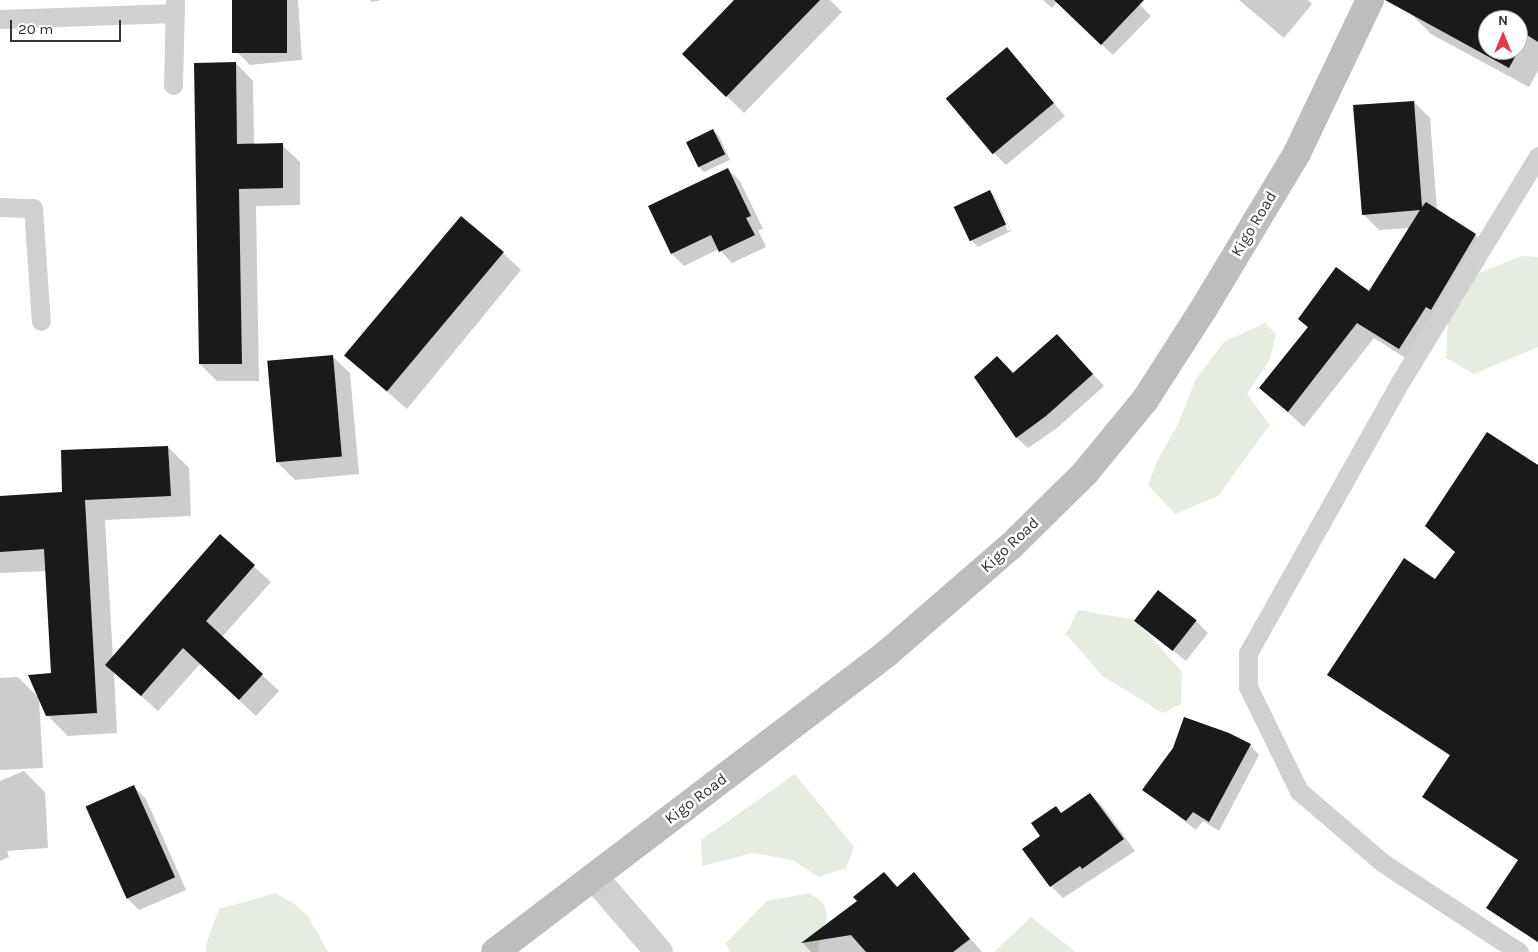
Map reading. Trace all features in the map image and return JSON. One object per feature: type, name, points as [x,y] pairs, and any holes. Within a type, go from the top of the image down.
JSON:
[{"type":"street","name":"Kigo Road","points":[[495,952],[885,655],[1010,546],[1085,472],[1145,400],[1204,308],[1297,153],[1370,0]]},
{"type":"street","points":[[594,877],[654,943],[659,952]]},
{"type":"lane","points":[[0,19],[175,6],[172,85]]},
{"type":"lane","points":[[1519,952],[1383,863],[1299,791],[1248,687],[1248,652],[1402,378],[1538,156]]},
{"type":"lane","points":[[0,207],[33,208],[41,321]]},
{"type":"shaded area","points":[[1521,256],[1538,257],[1538,347],[1474,374],[1446,358],[1448,320],[1477,274]]},
{"type":"shaded area","points":[[1265,323],[1276,334],[1270,359],[1247,394],[1270,425],[1218,496],[1175,514],[1148,485],[1157,461],[1177,426],[1196,379],[1224,342]]},
{"type":"shaded area","points":[[1078,610],[1135,620],[1182,672],[1181,704],[1163,713],[1102,676],[1066,634]]},
{"type":"shaded area","points":[[795,774],[854,847],[846,868],[819,877],[792,860],[753,853],[702,866],[701,840]]},
{"type":"shaded area","points":[[275,893],[293,903],[308,916],[328,952],[207,952],[205,947],[219,909]]},
{"type":"shaded area","points":[[810,893],[824,904],[827,915],[818,949],[819,952],[730,952],[725,944],[767,901]]},
{"type":"shaded area","points":[[1031,917],[1072,949],[1075,952],[994,952]]},
{"type":"building","points":[[232,0],[287,0],[287,53],[232,53]]},
{"type":"building","points":[[734,0],[820,0],[726,97],[682,54]]},
{"type":"building","points":[[1054,0],[1144,0],[1101,45]]},
{"type":"building","points":[[1385,0],[1538,0],[1538,42],[1528,36],[1528,10],[1478,10],[1478,51]]},
{"type":"building","points":[[1007,47],[1054,103],[993,154],[946,98]]},
{"type":"building","points":[[1494,60],[1513,60],[1509,68]]},
{"type":"building","points":[[236,62],[237,144],[283,143],[283,188],[239,189],[242,364],[199,364],[194,63]]},
{"type":"building","points":[[1414,101],[1422,207],[1426,202],[1476,234],[1431,310],[1426,307],[1399,349],[1357,323],[1288,412],[1259,388],[1308,327],[1298,319],[1336,267],[1369,291],[1420,210],[1362,215],[1353,105]]},
{"type":"building","points":[[713,129],[725,154],[698,167],[686,142]]},
{"type":"building","points":[[728,168],[751,216],[746,218],[755,235],[719,252],[711,235],[671,254],[648,206]]},
{"type":"building","points":[[990,190],[1006,224],[970,241],[954,207]]},
{"type":"building","points":[[461,216],[504,252],[387,391],[344,355]]},
{"type":"building","points":[[1057,334],[1093,374],[1046,416],[1016,438],[974,377],[997,356],[1013,373]]},
{"type":"building","points":[[333,355],[342,457],[276,462],[267,361]]},
{"type":"building","points":[[1487,432],[1538,465],[1538,942],[1486,908],[1518,860],[1422,797],[1450,755],[1327,675],[1404,558],[1435,579],[1455,552],[1425,526]]},
{"type":"building","points":[[168,446],[171,496],[85,500],[97,713],[46,716],[28,675],[51,673],[44,549],[0,552],[0,496],[62,492],[61,450]]},
{"type":"building","points":[[220,534],[255,565],[206,621],[263,674],[239,700],[183,648],[141,696],[105,665]]},
{"type":"building","points":[[1158,590],[1197,620],[1173,651],[1134,621]]},
{"type":"building","points":[[1184,717],[1229,733],[1251,744],[1209,822],[1193,812],[1186,821],[1142,790],[1173,748]]},
{"type":"building","points":[[134,785],[175,877],[127,899],[86,807]]},
{"type":"building","points":[[1090,793],[1124,839],[1082,869],[1080,866],[1050,887],[1022,849],[1040,836],[1031,823],[1056,806],[1061,813]]},
{"type":"building","points":[[884,872],[897,887],[914,872],[970,939],[953,952],[866,952],[851,935],[801,943],[857,901],[853,897]]}]
